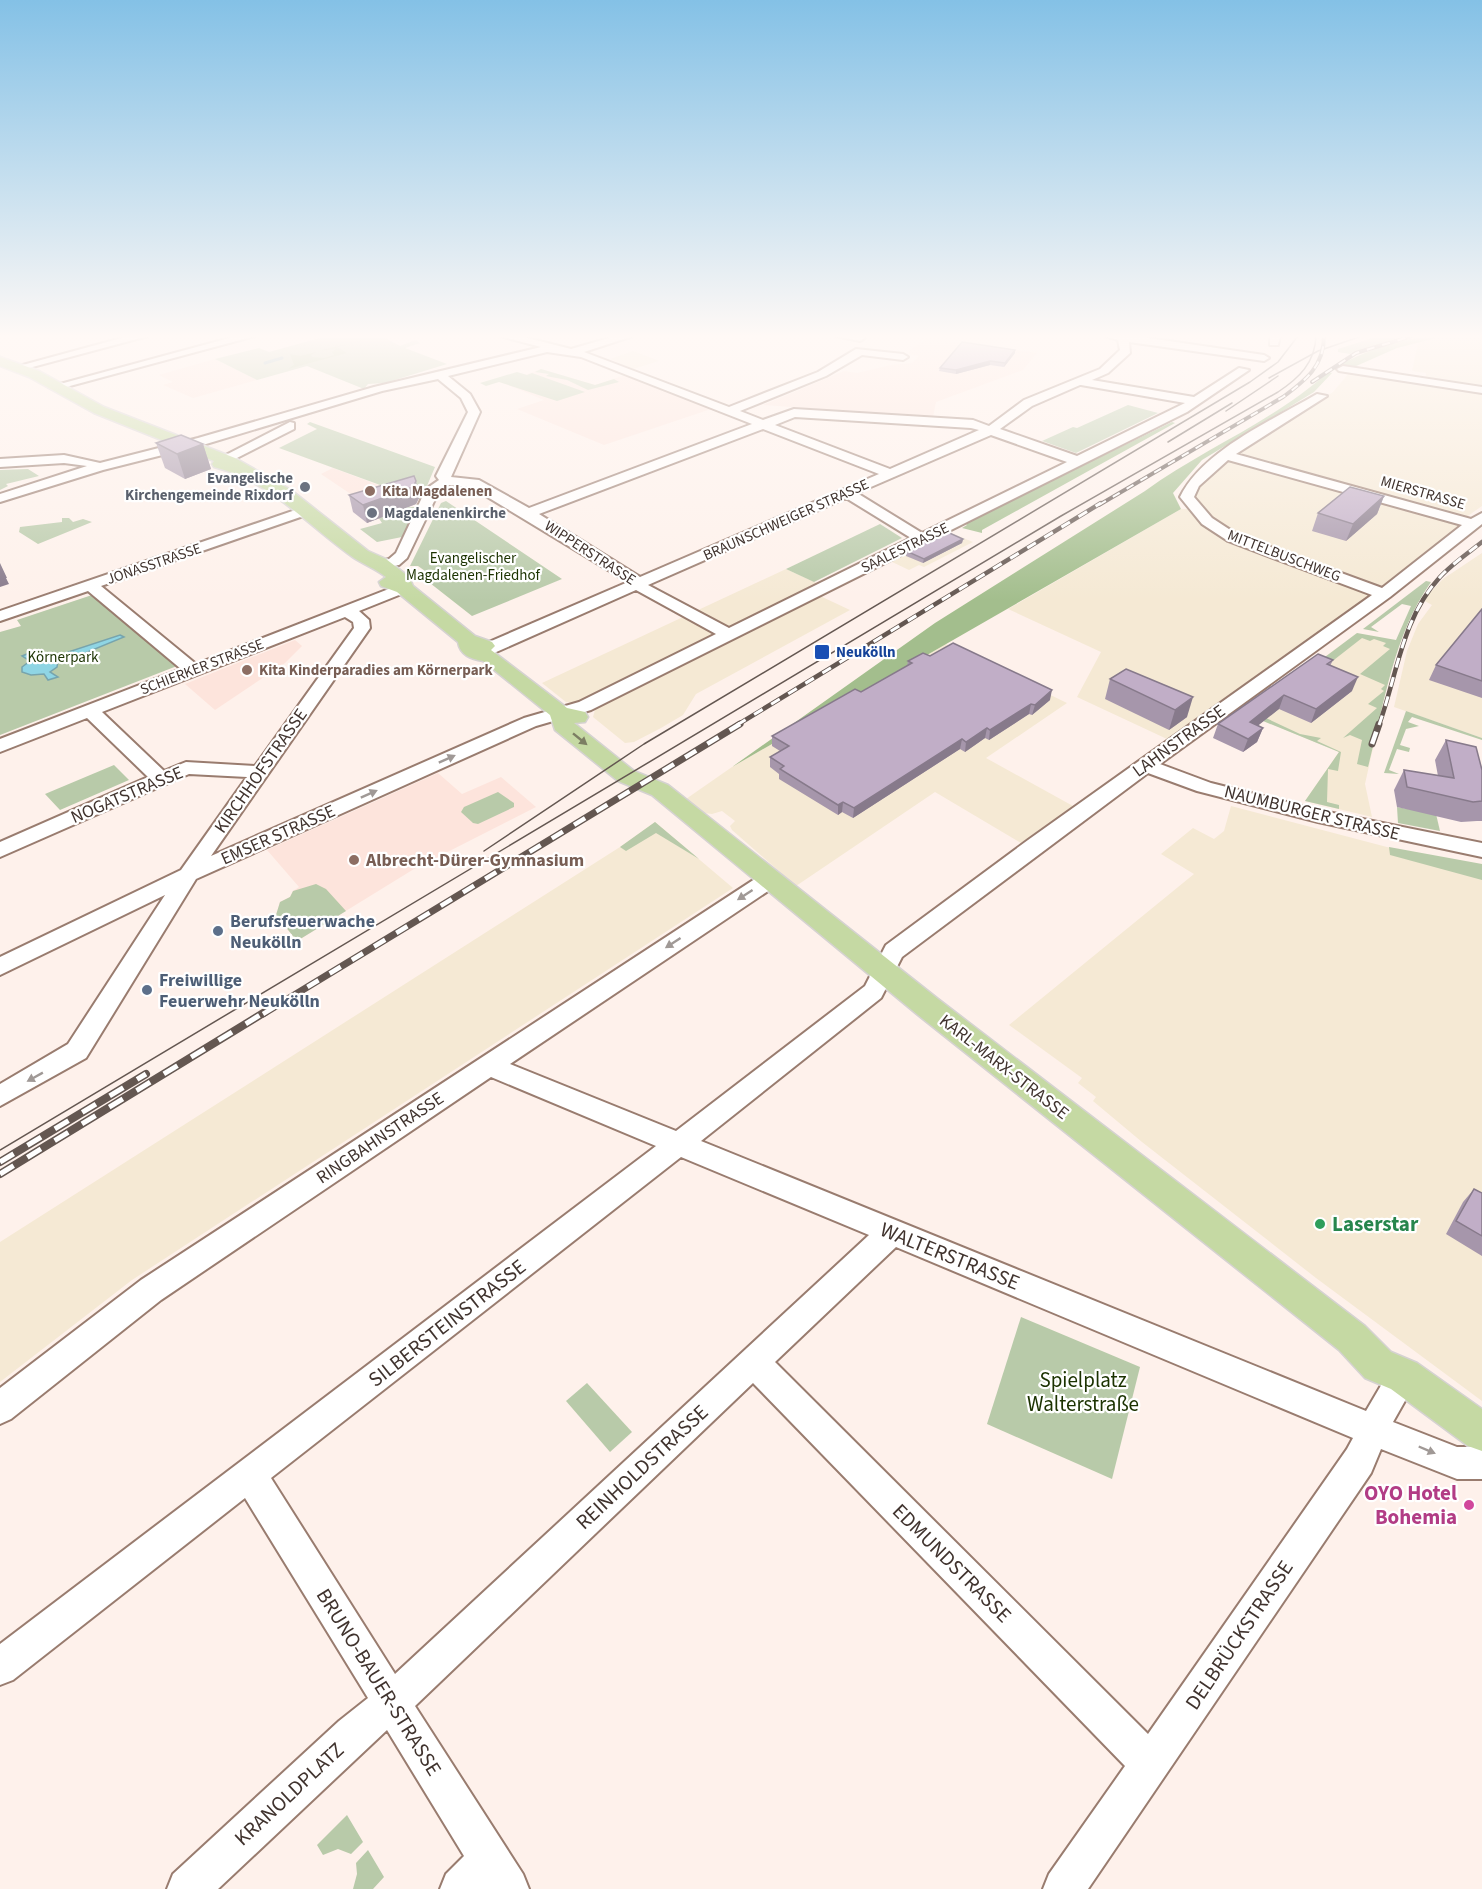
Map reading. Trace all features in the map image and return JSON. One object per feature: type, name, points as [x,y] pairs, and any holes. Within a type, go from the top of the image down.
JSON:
[{"type":"main road","name":"KARL-MARX-STRASSE","points":[[133,424],[226,462],[281,491],[362,555],[383,566],[402,581],[404,588]]},
{"type":"main road","name":"KARL-MARX-STRASSE","points":[[362,555],[369,566],[389,583],[404,588],[468,640],[469,648],[477,654],[488,652],[560,713],[580,718],[626,752],[653,775],[660,790],[769,880],[1352,1338],[1378,1365],[1404,1376],[1482,1432]]},
{"type":"street","points":[[0,498],[98,467],[262,424]]},
{"type":"street","points":[[226,462],[295,424]]},
{"type":"street","points":[[383,566],[394,562],[402,555],[433,489],[447,482],[442,476],[468,424]]},
{"type":"street","points":[[764,424],[891,474]]},
{"type":"street","points":[[529,513],[764,424]]},
{"type":"street","points":[[970,424],[1078,461]]},
{"type":"street","name":"BRAUNSCHWEIGER STRASSE","points":[[488,652],[991,430],[999,424]]},
{"type":"street","name":"SAALESTRASSE","points":[[560,713],[585,706],[1151,424]]},
{"type":"street","name":"MITTELBUSCHWEG","points":[[1275,424],[1213,463],[1187,494],[1189,501],[1207,521],[1233,538],[1384,594]]},
{"type":"street","name":"MIERSTRASSE","points":[[1225,455],[1478,520]]},
{"type":"street","points":[[0,463],[78,460],[90,462],[98,467]]},
{"type":"street","name":"WIPPERSTRASSE","points":[[447,482],[474,483],[529,513],[639,585],[730,635]]},
{"type":"street","points":[[847,493],[922,539]]},
{"type":"street","name":"JONASSTRASSE","points":[[0,616],[307,510]]},
{"type":"street","name":"LAHNSTRASSE","points":[[883,970],[887,958],[894,951],[1146,765],[1384,594],[1478,520]]},
{"type":"street","points":[[91,586],[192,670]]},
{"type":"street","name":"SCHIERKER STRASSE","points":[[0,746],[404,588]]},
{"type":"street","name":"KIRCHHOFSTRASSE","points":[[0,1096],[70,1058],[86,1038],[189,875],[362,628],[363,622],[346,610]]},
{"type":"street","points":[[90,711],[161,778]]},
{"type":"street","name":"EMSER STRASSE","points":[[0,968],[189,875],[523,725],[560,713]]},
{"type":"street","name":"NAUMBURGER STRASSE","points":[[1146,765],[1182,780],[1329,819],[1392,834],[1482,850]]},
{"type":"street","name":"NOGATSTRASSE","points":[[0,850],[161,778],[194,768],[260,772]]},
{"type":"street","name":"RINGBAHNSTRASSE","points":[[0,1408],[152,1290],[769,880]]},
{"type":"street","name":"SILBERSTEINSTRASSE","points":[[0,1667],[873,992],[883,970]]},
{"type":"street","points":[[525,1040],[528,1083]]},
{"type":"street","name":"WALTERSTRASSE","points":[[489,1066],[1373,1428]]},
{"type":"street","name":"REINHOLDSTRASSE","points":[[392,1702],[892,1232]]},
{"type":"street","name":"EDMUNDSTRASSE","points":[[754,1362],[1150,1764]]},
{"type":"street","name":"DELBRÜCKSTRASSE","points":[[1064,1889],[1359,1461],[1373,1428],[1404,1376]]},
{"type":"street","points":[[1373,1428],[1457,1463],[1482,1463]]},
{"type":"street","name":"BRUNO-BAUER-STRASSE","points":[[250,1475],[499,1874]]},
{"type":"street","name":"KRANOLDPLATZ","points":[[188,1889],[352,1734],[392,1702]]},
{"type":"street","points":[[461,1889],[499,1874]]},
{"type":"shaded area","points":[[554,424],[666,424],[604,445]]},
{"type":"shaded area","points":[[1282,424],[1482,424],[1482,506],[1465,518],[1234,454]]},
{"type":"shaded area","points":[[1227,459],[1458,523],[1459,526],[1384,585],[1373,586],[1234,535],[1213,521],[1196,503],[1193,496],[1195,489]]},
{"type":"shaded area","name":"Kita Magdalenen","points":[[333,468],[405,495],[367,505],[321,474]]},
{"type":"shaded area","points":[[1181,509],[1190,509],[1201,521],[1371,594],[1167,739],[1077,697],[1101,652],[1008,609]]},
{"type":"shaded area","points":[[946,531],[973,542],[924,567],[919,565],[909,570],[888,560]]},
{"type":"shaded area","points":[[1482,553],[1482,738],[1394,707],[1407,651],[1418,624],[1432,605],[1423,600],[1443,579]]},
{"type":"shaded area","points":[[786,569],[819,584],[730,627],[696,611]]},
{"type":"shaded area","points":[[818,595],[850,610],[696,694],[683,715],[661,728],[634,742],[625,743],[593,717],[595,710],[608,702]]},
{"type":"shaded area","points":[[683,617],[707,627],[715,634],[576,703],[566,702],[542,683]]},
{"type":"shaded area","points":[[1356,634],[1396,644],[1365,784],[1372,817],[1305,801],[1339,752],[1247,714]]},
{"type":"shaded area","name":"Kita Kinderparadies am Körnerpark","points":[[295,640],[302,646],[285,663],[215,710],[185,684]]},
{"type":"shaded area","points":[[946,644],[1067,703],[986,758],[1073,806],[1021,843],[935,792],[796,886],[732,830],[730,826],[735,821],[722,811],[712,814],[704,813],[686,799],[732,767]]},
{"type":"shaded area","name":"Albrecht-Dürer-Gymnasium","points":[[438,773],[462,794],[501,777],[536,807],[414,869],[297,941],[276,915],[280,902],[290,897],[299,887],[267,850]]},
{"type":"shaded area","points":[[1231,806],[1482,872],[1482,1401],[1316,1278],[1142,1142],[1093,1101],[1096,1097],[1078,1083],[1082,1078],[1009,1025],[1194,874],[1161,854],[1193,828],[1214,839],[1224,831]]},
{"type":"shaded area","points":[[655,822],[733,888],[132,1280],[0,1382],[0,1242],[620,847]]},
{"type":"green space","points":[[307,424],[316,424],[435,467],[421,500],[279,448],[317,429]]},
{"type":"green space","points":[[1086,424],[1135,424],[1076,453],[1042,441],[1073,427],[1077,428]]},
{"type":"green space","points":[[1168,424],[1173,424],[982,530],[982,533],[962,528],[967,525],[965,523]]},
{"type":"green space","points":[[1254,424],[1261,424],[1202,460],[1173,493],[1181,509],[732,767],[935,623],[1191,461]]},
{"type":"green space","points":[[28,469],[39,476],[6,484],[8,486],[0,490],[0,470]]},
{"type":"green space","name":"Evangelischer Magdalenen-Friedhof","points":[[446,501],[562,579],[472,616],[421,576],[428,573],[418,566],[410,566],[441,503]]},
{"type":"green space","points":[[407,507],[418,507],[402,537],[377,542],[360,529],[382,523],[378,517]]},
{"type":"green space","points":[[62,518],[69,518],[73,522],[83,519],[92,522],[38,544],[19,532],[20,527],[62,522]]},
{"type":"green space","points":[[880,524],[902,538],[814,582],[786,569]]},
{"type":"green space","points":[[1426,581],[1431,582],[1407,625],[1391,672],[1368,767],[1357,764],[1362,740],[1350,735],[1343,738],[1377,708],[1368,704],[1384,691],[1381,689],[1385,685],[1360,674],[1390,649],[1383,646],[1386,643],[1362,638],[1330,663],[1321,660],[1357,633],[1396,640],[1411,606],[1402,604],[1371,627],[1379,632],[1363,629]]},
{"type":"green space","name":"Körnerpark","points":[[92,595],[177,666],[0,735],[0,632],[21,626],[17,620]]},
{"type":"green space","points":[[1406,711],[1482,738],[1482,740],[1412,717],[1408,722],[1419,726],[1406,729],[1400,745],[1410,748],[1409,752],[1397,749],[1389,770],[1399,774],[1384,773]]},
{"type":"green space","points":[[1266,718],[1300,734],[1321,738],[1317,741],[1341,752],[1338,771],[1328,769],[1327,802],[1339,805],[1339,809],[1305,801],[1339,752],[1263,721]]},
{"type":"green space","points":[[114,765],[129,780],[60,810],[45,794]]},
{"type":"green space","points":[[498,792],[514,803],[514,807],[478,824],[473,823],[461,812],[464,807]]},
{"type":"green space","points":[[1397,807],[1436,814],[1440,831],[1398,823]]},
{"type":"green space","points":[[655,822],[699,859],[656,833],[626,851],[620,847]]},
{"type":"green space","points":[[1389,847],[1482,864],[1482,880],[1390,855]]},
{"type":"green space","points":[[316,884],[326,889],[346,911],[297,941],[276,915],[280,902],[290,897],[293,891]]},
{"type":"green space","name":"Spielplatz Walterstraße","points":[[1021,1317],[1140,1367],[1112,1479],[987,1424]]},
{"type":"green space","points":[[587,1383],[632,1432],[610,1452],[566,1401]]},
{"type":"green space","points":[[347,1815],[363,1842],[351,1854],[338,1849],[323,1855],[317,1845]]},
{"type":"green space","points":[[368,1850],[384,1877],[373,1889],[353,1889],[357,1874],[356,1863]]},
{"type":"water","points":[[120,635],[124,637],[66,661],[59,655]]},
{"type":"water","points":[[32,652],[36,659],[51,657],[58,661],[57,667],[50,672],[58,677],[48,680],[44,674],[31,675],[22,672],[22,667],[30,661],[22,656]]},
{"type":"building","points":[[181,435],[203,444],[177,454],[156,443]]},
{"type":"building","points":[[414,476],[416,481],[413,487],[363,505],[349,495]]},
{"type":"building","points":[[1350,487],[1384,496],[1353,524],[1318,513]]},
{"type":"building","points":[[945,531],[963,539],[924,559],[906,551]]},
{"type":"building","points":[[1482,609],[1482,681],[1436,665]]},
{"type":"building","points":[[953,643],[1052,690],[1035,705],[1031,704],[966,742],[962,739],[854,808],[843,802],[838,805],[780,769],[784,766],[770,757],[789,746],[772,736],[855,689],[861,692],[912,663],[908,661],[923,653],[930,656]]},
{"type":"building","points":[[1318,654],[1333,660],[1327,664],[1358,677],[1316,709],[1284,695],[1250,722],[1263,728],[1248,739],[1218,724]]},
{"type":"building","points":[[1126,669],[1193,697],[1175,710],[1110,679]]},
{"type":"building","points":[[1446,740],[1476,747],[1482,770],[1482,801],[1473,802],[1407,787],[1404,770],[1454,778]]},
{"type":"building","points":[[1474,1189],[1482,1193],[1482,1236],[1456,1221]]},
{"type":"tram line","points":[[484,851],[644,744],[1179,424]]},
{"type":"tram line","points":[[1168,442],[1197,424]]},
{"type":"tram line","points":[[0,1150],[1061,516],[1222,424]]},
{"type":"railway","points":[[1099,505],[1237,424]]},
{"type":"railway","points":[[737,725],[1101,503]]},
{"type":"railway","points":[[1379,725],[1402,648],[1417,610],[1440,577],[1482,542]]},
{"type":"railway","points":[[263,1014],[740,724]]},
{"type":"railway","points":[[1372,744],[1379,724]]},
{"type":"railway","points":[[0,1174],[265,1012]]},
{"type":"railway","points":[[0,1162],[146,1074]]},
{"type":"place","name":"Evangelische Kirchengemeinde Rixdorf","points":[[305,487]]},
{"type":"place","name":"Kita Magdalenen","points":[[370,491]]},
{"type":"place","name":"Magdalenenkirche","points":[[372,513]]},
{"type":"place","name":"Neukölln","points":[[822,652]]},
{"type":"place","name":"Kita Kinderparadies am Körnerpark","points":[[247,670]]},
{"type":"place","name":"Albrecht-Dürer-Gymnasium","points":[[354,860]]},
{"type":"place","name":"Berufsfeuerwache Neukölln","points":[[218,931]]},
{"type":"place","name":"Freiwillige Feuerwehr Neukölln","points":[[147,990]]},
{"type":"place","name":"Laserstar","points":[[1320,1224]]},
{"type":"place","name":"OYO Hotel Bohemia","points":[[1469,1505]]}]
